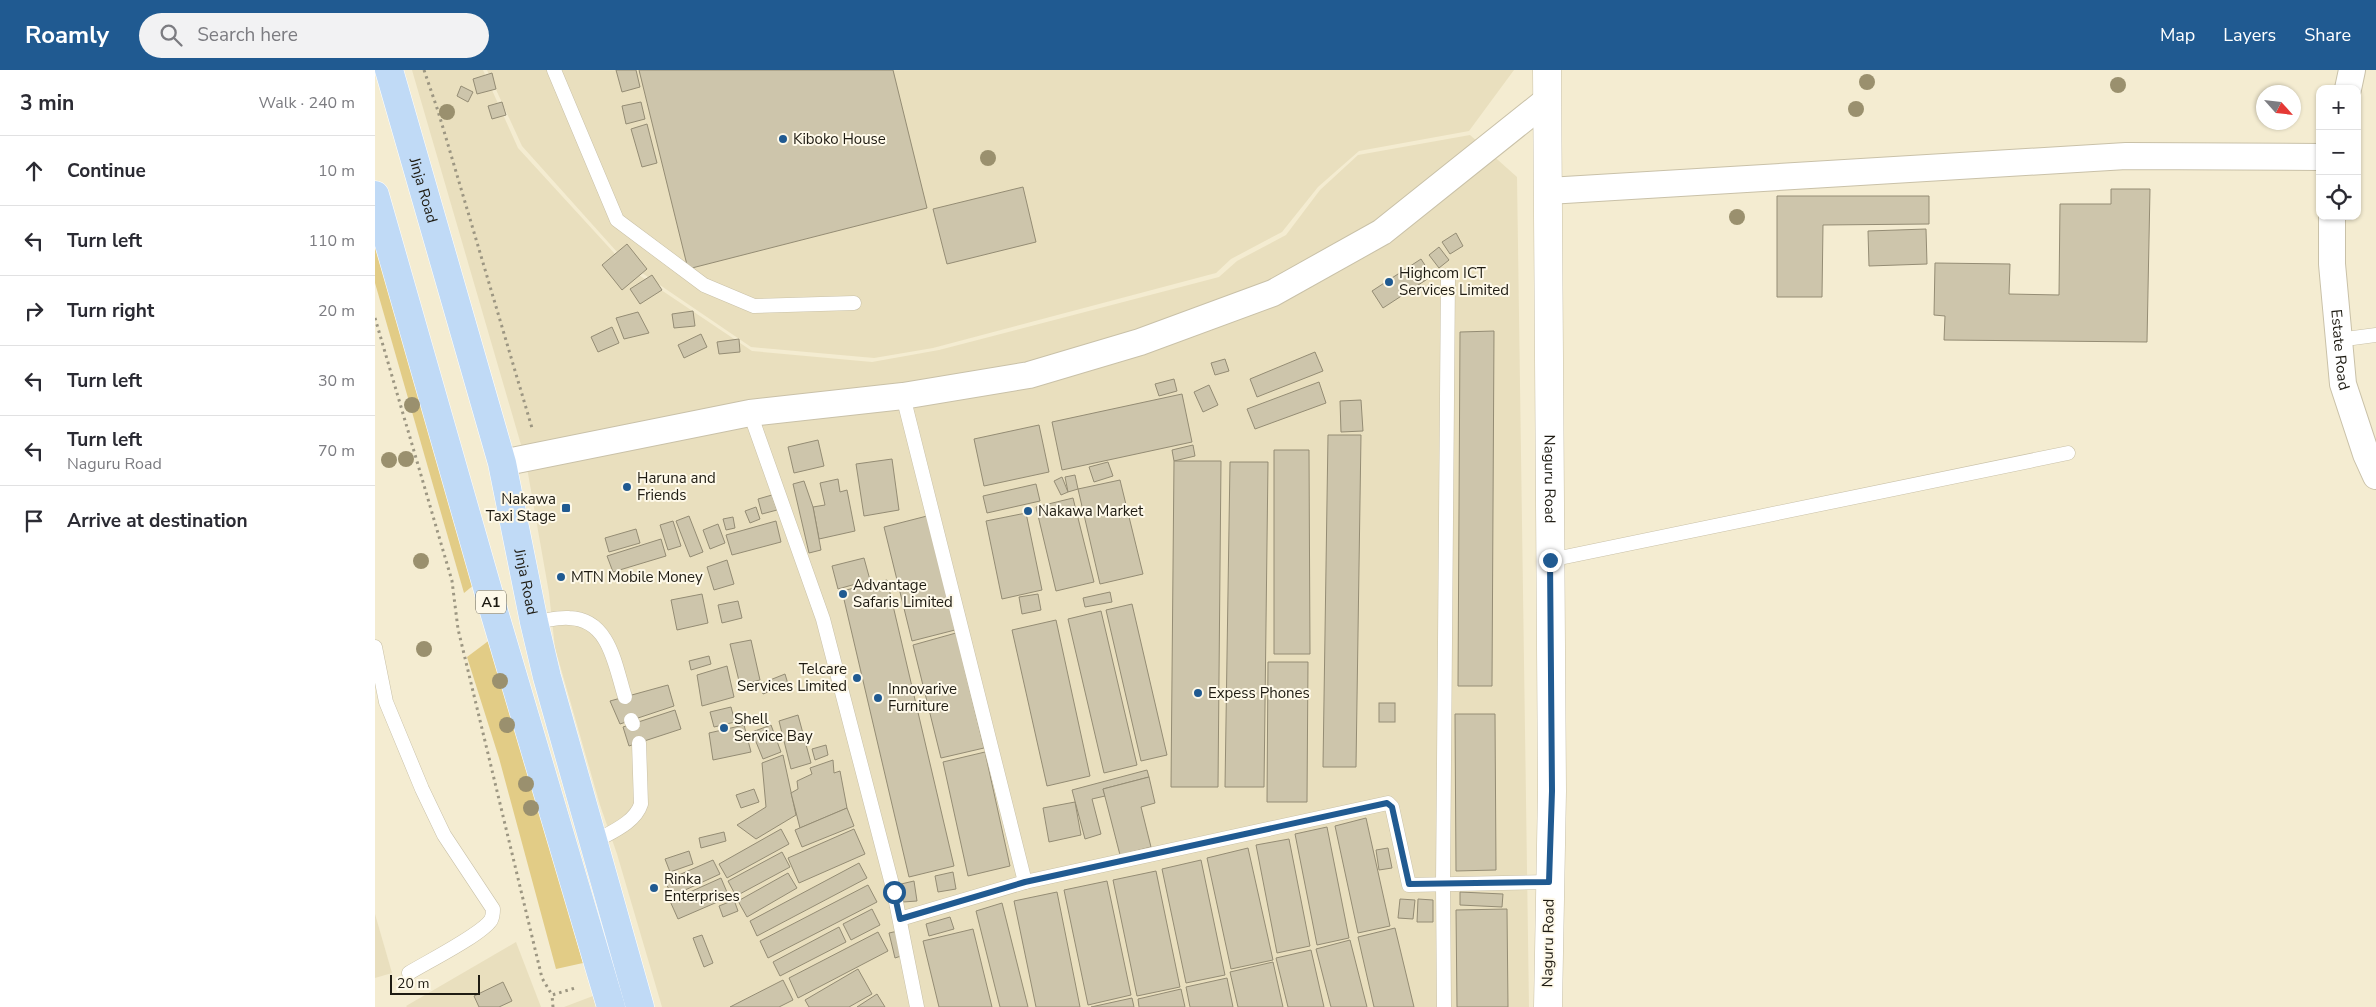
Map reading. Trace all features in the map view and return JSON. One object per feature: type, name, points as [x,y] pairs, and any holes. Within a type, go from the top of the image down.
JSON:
[{"type":"highway","name":"Jinja Road","points":[[389,70],[502,463],[534,622],[641,1007]]},
{"type":"highway","name":"A1","points":[[375,195],[495,615],[611,1007]]},
{"type":"street","name":"Naguru Road","points":[[1547,70],[1552,791],[1548,1007]]},
{"type":"street","points":[[2349,85],[2352,70]]},
{"type":"street","points":[[502,463],[750,412],[903,396],[1029,375],[1140,342],[1273,293],[1383,232],[1546,102]]},
{"type":"street","points":[[1548,191],[2126,156],[2316,157]]},
{"type":"street","name":"Estate Road","points":[[2332,220],[2332,264],[2343,384],[2366,454],[2376,476]]},
{"type":"lane","points":[[554,70],[617,220],[704,285],[755,306],[854,303]]},
{"type":"lane","points":[[1445,1007],[1443,884],[1448,276]]},
{"type":"lane","points":[[2338,340],[2376,335]]},
{"type":"lane","points":[[903,396],[1025,882]]},
{"type":"lane","points":[[750,412],[823,619],[900,919],[917,1007]]},
{"type":"lane","points":[[1550,560],[2067,453]]},
{"type":"lane","points":[[534,622],[570,618],[598,629],[607,639],[625,697]]},
{"type":"lane","points":[[375,647],[386,702],[422,789],[444,835],[493,909],[493,916],[490,922],[478,932],[409,973]]},
{"type":"lane","points":[[594,842],[633,818],[639,811],[641,804],[639,743]]},
{"type":"lane","points":[[900,919],[1025,882],[1387,803],[1392,807],[1409,884],[1549,882]]},
{"type":"path","points":[[424,70],[438,111],[532,429]]},
{"type":"path","points":[[375,318],[452,581],[458,629],[542,978],[552,995],[553,1007]]},
{"type":"path","points":[[552,995],[602,980]]},
{"type":"shaded area","name":"Nakawa Market","points":[[412,70],[483,70],[518,148],[627,267],[752,351],[872,362],[939,350],[1219,277],[1237,261],[1286,235],[1320,190],[1358,155],[1470,135],[1517,177],[1529,1007],[662,1007],[617,854],[600,805],[555,648],[549,593],[526,462]]},
{"type":"shaded area","points":[[487,70],[1514,70],[1469,131],[1359,151],[1318,187],[1282,232],[1231,259],[1216,273],[933,348],[874,358],[751,347],[626,262],[522,146]]},
{"type":"shaded area","points":[[375,239],[475,584],[464,593],[375,283]]},
{"type":"shaded area","points":[[491,639],[583,963],[556,969],[499,758],[467,657]]},
{"type":"shaded area","points":[[375,914],[392,973],[375,978]]},
{"type":"shaded area","points":[[516,942],[541,1007],[406,1006]]},
{"type":"shaded area","points":[[593,996],[596,1007],[564,1007]]},
{"type":"building","points":[[616,70],[636,70],[640,87],[622,92]]},
{"type":"building","name":"Kiboko House","points":[[639,70],[893,70],[927,208],[688,269]]},
{"type":"building","points":[[492,73],[496,89],[477,94],[473,79]]},
{"type":"building","points":[[461,86],[473,92],[468,102],[457,96]]},
{"type":"building","points":[[502,102],[506,115],[492,119],[488,106]]},
{"type":"building","points":[[641,102],[645,119],[626,124],[622,106]]},
{"type":"building","points":[[647,124],[657,163],[642,167],[631,129]]},
{"type":"building","points":[[1023,187],[1036,242],[947,264],[933,209]]},
{"type":"building","points":[[2111,189],[2150,189],[2147,342],[1944,340],[1945,316],[1934,315],[1935,263],[2010,264],[2009,294],[2059,295],[2060,204],[2111,204]]},
{"type":"building","points":[[1777,196],[1929,196],[1929,224],[1823,225],[1822,297],[1777,297]]},
{"type":"building","points":[[1926,229],[1927,264],[1869,266],[1868,231]]},
{"type":"building","points":[[1456,233],[1463,246],[1450,254],[1442,242]]},
{"type":"building","points":[[627,244],[647,269],[622,290],[602,265]]},
{"type":"building","points":[[1439,247],[1449,260],[1439,268],[1429,255]]},
{"type":"building","points":[[1421,259],[1432,276],[1383,308],[1372,291]]},
{"type":"building","points":[[652,275],[662,290],[640,304],[630,289]]},
{"type":"building","points":[[693,311],[695,326],[674,328],[672,314]]},
{"type":"building","points":[[638,312],[649,333],[624,339],[616,318]]},
{"type":"building","points":[[612,327],[619,343],[598,352],[591,337]]},
{"type":"building","points":[[1494,331],[1492,686],[1458,686],[1460,332]]},
{"type":"building","points":[[701,334],[707,347],[684,358],[678,345]]},
{"type":"building","points":[[739,339],[740,352],[719,354],[717,342]]},
{"type":"building","points":[[1315,352],[1323,371],[1257,397],[1250,379]]},
{"type":"building","points":[[1225,359],[1229,371],[1215,375],[1211,363]]},
{"type":"building","points":[[1174,379],[1177,391],[1159,396],[1155,384]]},
{"type":"building","points":[[1319,382],[1326,403],[1255,429],[1247,409]]},
{"type":"building","points":[[1209,385],[1218,405],[1203,412],[1194,392]]},
{"type":"building","points":[[1182,394],[1192,442],[1062,470],[1052,422]]},
{"type":"building","points":[[1361,400],[1363,431],[1341,432],[1340,401]]},
{"type":"building","points":[[1039,425],[1049,472],[984,486],[974,439]]},
{"type":"building","points":[[1328,435],[1361,435],[1356,767],[1323,767]]},
{"type":"building","points":[[818,440],[824,466],[794,473],[788,447]]},
{"type":"building","points":[[1193,445],[1195,456],[1174,461],[1172,450]]},
{"type":"building","points":[[1274,450],[1309,450],[1310,654],[1274,654]]},
{"type":"building","points":[[892,459],[899,510],[864,516],[856,464]]},
{"type":"building","points":[[1174,461],[1221,461],[1218,787],[1171,787]]},
{"type":"building","points":[[1108,462],[1113,476],[1094,482],[1089,467]]},
{"type":"building","points":[[1230,462],[1268,462],[1264,787],[1225,787]]},
{"type":"building","points":[[1075,475],[1078,489],[1068,492],[1065,477]]},
{"type":"building","points":[[1062,477],[1068,492],[1061,495],[1054,481]]},
{"type":"building","points":[[838,479],[840,492],[847,490],[855,531],[819,539],[813,507],[825,505],[820,483]]},
{"type":"building","points":[[1120,480],[1143,574],[1100,584],[1078,489]]},
{"type":"building","points":[[804,481],[813,507],[821,550],[809,553],[793,484]]},
{"type":"building","points":[[1036,484],[1040,501],[987,513],[983,496]]},
{"type":"building","points":[[772,495],[777,510],[762,514],[758,499]]},
{"type":"building","points":[[1073,498],[1094,582],[1056,591],[1036,507]]},
{"type":"building","points":[[756,507],[760,519],[750,523],[745,511]]},
{"type":"building","points":[[1026,513],[1042,590],[1002,599],[986,521]]},
{"type":"building","points":[[689,516],[703,552],[690,557],[676,521]]},
{"type":"building","points":[[927,516],[955,630],[912,641],[884,527]]},
{"type":"building","points":[[733,517],[735,528],[726,530],[723,519]]},
{"type":"building","points":[[673,521],[681,546],[668,550],[660,525]]},
{"type":"building","points":[[776,521],[781,542],[732,555],[726,535]]},
{"type":"building","points":[[718,524],[725,543],[710,549],[703,530]]},
{"type":"building","points":[[636,529],[640,543],[609,552],[605,538]]},
{"type":"building","points":[[661,539],[666,556],[613,572],[607,556]]},
{"type":"building","points":[[864,558],[870,580],[838,589],[832,566]]},
{"type":"building","points":[[727,560],[734,584],[714,590],[707,567]]},
{"type":"building","points":[[887,580],[954,866],[909,877],[842,591]]},
{"type":"building","points":[[1110,592],[1112,602],[1085,607],[1083,598]]},
{"type":"building","points":[[702,594],[708,623],[677,630],[671,600]]},
{"type":"building","points":[[1038,594],[1041,610],[1022,614],[1019,597]]},
{"type":"building","points":[[738,601],[742,618],[722,623],[718,605]]},
{"type":"building","points":[[1132,604],[1167,755],[1141,761],[1106,610]]},
{"type":"building","points":[[1101,611],[1137,765],[1104,773],[1068,619]]},
{"type":"building","points":[[1056,620],[1090,776],[1047,786],[1012,630]]},
{"type":"building","points":[[956,633],[984,748],[941,758],[913,645]]},
{"type":"building","points":[[751,640],[760,680],[740,685],[730,644]]},
{"type":"building","points":[[709,656],[711,664],[691,670],[689,661]]},
{"type":"building","points":[[1268,662],[1308,662],[1307,802],[1267,802]]},
{"type":"building","points":[[727,666],[734,697],[702,706],[697,675]]},
{"type":"building","points":[[785,674],[788,684],[763,694],[760,684]]},
{"type":"building","points":[[668,685],[674,706],[620,724],[610,701]]},
{"type":"building","points":[[1379,703],[1395,703],[1395,722],[1379,722]]},
{"type":"building","points":[[731,707],[735,722],[714,727],[710,712]]},
{"type":"building","points":[[675,710],[681,729],[629,746],[623,727]]},
{"type":"building","points":[[1455,714],[1495,714],[1496,870],[1456,871]]},
{"type":"building","points":[[798,715],[811,763],[791,769],[779,721]]},
{"type":"building","points":[[744,725],[751,752],[713,760],[709,733]]},
{"type":"building","points":[[771,725],[781,752],[763,759],[752,732]]},
{"type":"building","points":[[826,745],[828,755],[815,760],[812,749]]},
{"type":"building","points":[[985,752],[1010,866],[968,876],[943,762]]},
{"type":"building","points":[[783,755],[796,815],[756,839],[737,825],[766,807],[762,763]]},
{"type":"building","points":[[833,760],[834,773],[840,771],[847,808],[800,828],[791,793],[798,789],[797,781],[812,774],[810,768]]},
{"type":"building","points":[[1147,770],[1149,777],[1103,789],[1105,796],[1092,799],[1101,834],[1085,839],[1072,790]]},
{"type":"building","points":[[1149,777],[1155,803],[1141,807],[1151,847],[1120,855],[1103,789]]},
{"type":"building","points":[[754,789],[759,802],[741,808],[736,795]]},
{"type":"building","points":[[1075,802],[1081,835],[1049,842],[1043,808]]},
{"type":"building","points":[[847,808],[854,826],[802,847],[795,830]]},
{"type":"building","points":[[1366,818],[1390,926],[1358,933],[1335,826]]},
{"type":"building","points":[[1327,827],[1349,938],[1317,945],[1295,834]]},
{"type":"building","points":[[781,829],[789,844],[727,878],[719,864]]},
{"type":"building","points":[[854,829],[865,854],[799,883],[788,858]]},
{"type":"building","points":[[724,832],[726,841],[701,848],[699,838]]},
{"type":"building","points":[[1289,839],[1310,946],[1277,953],[1256,845]]},
{"type":"building","points":[[1248,848],[1273,960],[1231,969],[1207,858]]},
{"type":"building","points":[[1388,848],[1392,868],[1379,870],[1376,850]]},
{"type":"building","points":[[689,851],[693,864],[670,872],[665,859]]},
{"type":"building","points":[[782,852],[790,867],[736,896],[728,881]]},
{"type":"building","points":[[713,860],[720,874],[672,896],[665,881]]},
{"type":"building","points":[[1201,860],[1225,975],[1186,983],[1162,869]]},
{"type":"building","points":[[859,863],[867,878],[757,936],[750,921]]},
{"type":"building","points":[[1156,871],[1180,987],[1137,996],[1113,880]]},
{"type":"building","points":[[953,872],[956,889],[938,892],[935,876]]},
{"type":"building","points":[[788,873],[797,888],[747,917],[738,901]]},
{"type":"building","points":[[721,878],[729,897],[678,919],[670,901]]},
{"type":"building","points":[[914,881],[917,901],[903,902],[901,884]]},
{"type":"building","points":[[1107,881],[1131,995],[1088,1005],[1064,890]]},
{"type":"building","points":[[868,885],[877,902],[768,958],[760,941]]},
{"type":"building","points":[[1057,892],[1080,1007],[1036,1007],[1014,901]]},
{"type":"building","points":[[1460,892],[1503,894],[1502,907],[1460,905]]},
{"type":"building","points":[[1400,899],[1415,900],[1413,919],[1398,918]]},
{"type":"building","points":[[1418,899],[1433,900],[1433,922],[1417,922]]},
{"type":"building","points":[[734,900],[738,911],[723,917],[719,906]]},
{"type":"building","points":[[1002,903],[1028,1007],[1000,1007],[976,911]]},
{"type":"building","points":[[872,909],[880,925],[851,940],[843,924]]},
{"type":"building","points":[[1507,909],[1508,1007],[1457,1007],[1456,910]]},
{"type":"building","points":[[950,917],[954,929],[929,936],[926,924]]},
{"type":"building","points":[[839,927],[846,942],[780,976],[773,962]]},
{"type":"building","points":[[1395,928],[1414,1007],[1374,1007],[1358,937]]},
{"type":"building","points":[[973,929],[992,1007],[939,1007],[923,941]]},
{"type":"building","points":[[898,931],[904,955],[895,958],[889,933]]},
{"type":"building","points":[[878,932],[888,951],[798,998],[789,978]]},
{"type":"building","points":[[702,935],[713,963],[704,967],[693,938]]},
{"type":"building","points":[[1350,940],[1367,1007],[1331,1007],[1316,949]]},
{"type":"building","points":[[1311,950],[1324,1007],[1288,1007],[1276,958]]},
{"type":"building","points":[[1273,962],[1283,1007],[1238,1007],[1230,972]]},
{"type":"building","points":[[858,969],[872,994],[849,1007],[809,1007],[805,1000]]},
{"type":"building","points":[[1227,978],[1233,1007],[1190,1007],[1186,987]]},
{"type":"building","points":[[783,980],[793,1000],[779,1007],[730,1007]]},
{"type":"building","points":[[503,982],[512,1001],[499,1007],[479,1007],[474,996]]},
{"type":"building","points":[[1181,989],[1185,1007],[1139,1007],[1138,999]]},
{"type":"building","points":[[877,994],[885,1007],[857,1007]]},
{"type":"building","points":[[1132,998],[1134,1007],[1091,1007]]},
{"type":"place","name":"Kiboko House","points":[[783,139]]},
{"type":"place","name":"Highcom ICT Services Limited","points":[[1389,282]]},
{"type":"place","name":"Haruna and Friends","points":[[627,487]]},
{"type":"place","name":"Nakawa Taxi Stage","points":[[566,508]]},
{"type":"place","name":"Nakawa Market","points":[[1028,511]]},
{"type":"place","name":"MTN Mobile Money","points":[[561,577]]},
{"type":"place","name":"Advantage Safaris Limited","points":[[843,594]]},
{"type":"place","name":"Telcare Services Limited","points":[[857,678]]},
{"type":"place","name":"Expess Phones","points":[[1198,693]]},
{"type":"place","name":"Innovarive Furniture","points":[[878,698]]},
{"type":"place","name":"Shell Service Bay","points":[[724,728]]},
{"type":"place","name":"Rinka Enterprises","points":[[654,888]]},
{"type":"route","points":[[894,892],[900,919],[1025,882],[1387,803],[1392,807],[1409,884],[1549,882],[1552,791],[1550,560]]}]
